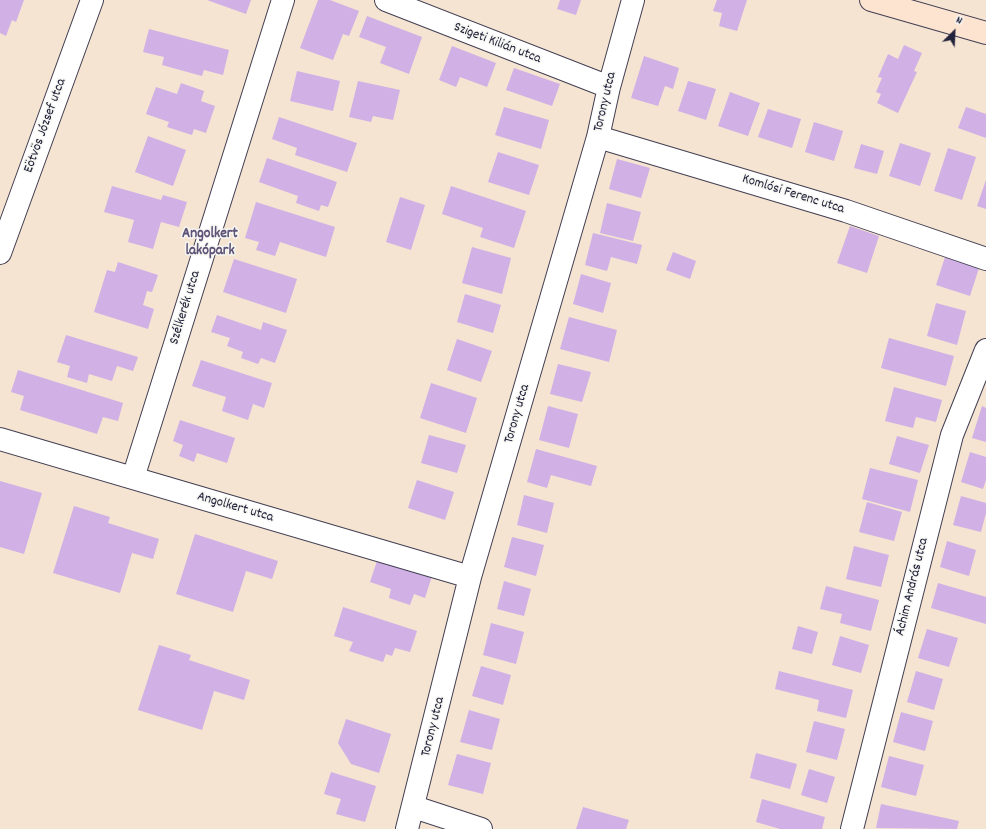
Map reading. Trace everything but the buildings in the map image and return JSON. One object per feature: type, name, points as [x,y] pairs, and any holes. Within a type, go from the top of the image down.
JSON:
[{"type":"main road","points":[[871,0],[986,33]]},
{"type":"street","name":"Eötvös József utca","points":[[0,253],[92,0]]},
{"type":"street","name":"Szélkerék utca","points":[[133,478],[283,0]]},
{"type":"street","name":"Szigeti Kilián utca","points":[[386,0],[609,87]]},
{"type":"street","name":"Torony utca","points":[[407,829],[414,807],[470,577],[598,137],[609,87],[633,0]]},
{"type":"street","name":"Komlósi Ferenc utca","points":[[598,137],[846,210],[986,259]]},
{"type":"street","name":"Áchim András utca","points":[[852,829],[952,435],[986,350]]},
{"type":"street","name":"Angolkert utca","points":[[0,439],[470,577]]},
{"type":"street","points":[[414,807],[481,829]]},
{"type":"district","name":"Angolkert lakópark","points":[[210,244]]}]
